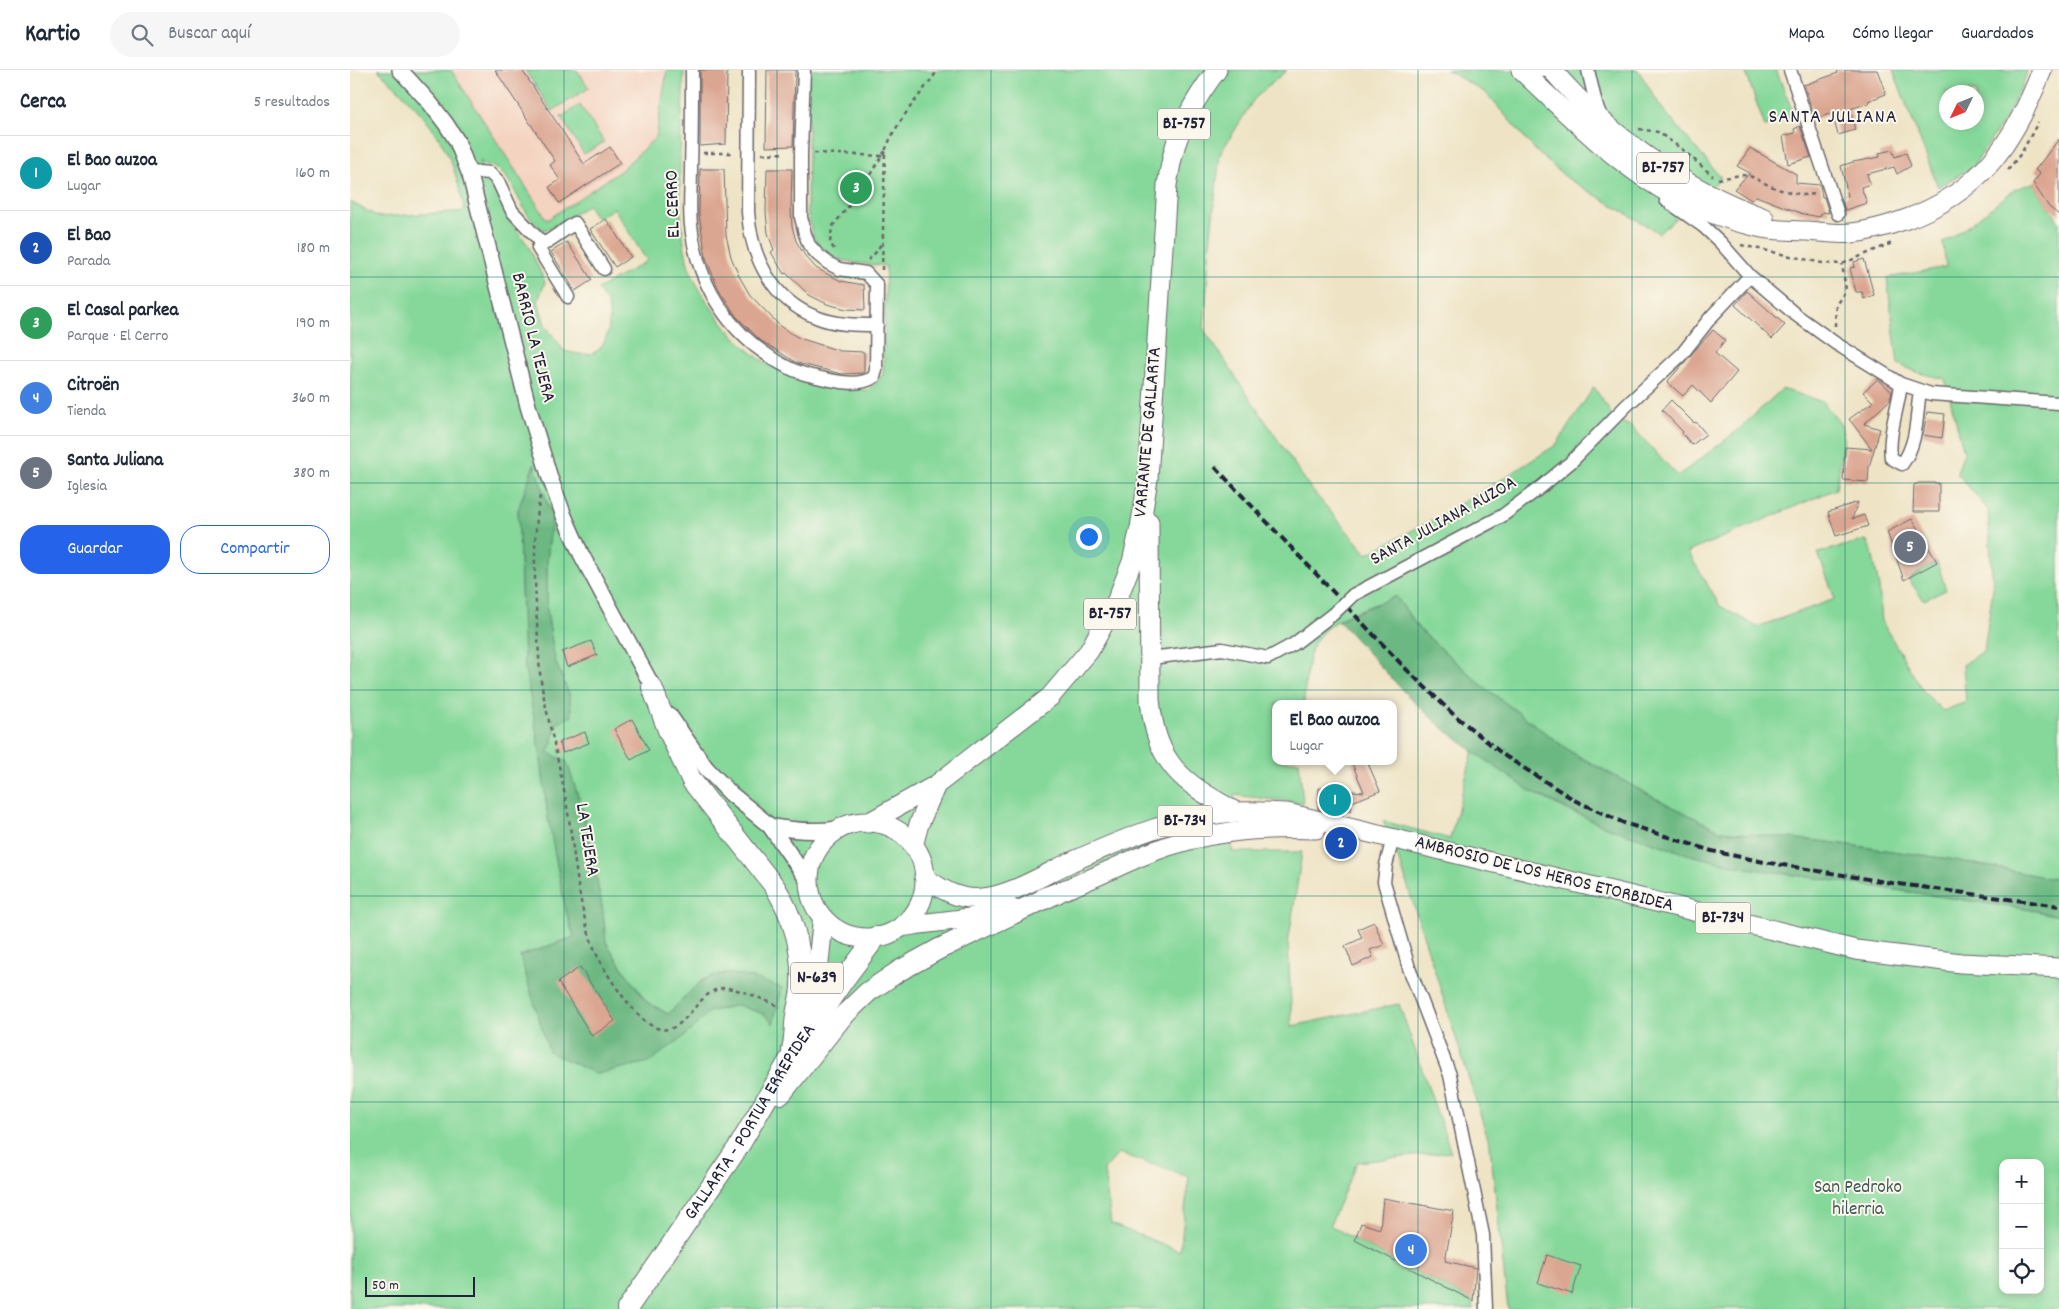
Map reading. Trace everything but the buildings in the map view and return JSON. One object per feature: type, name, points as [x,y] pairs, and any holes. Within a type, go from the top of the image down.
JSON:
[{"type":"highway","points":[[652,687],[668,730],[692,781],[764,871],[786,904],[795,928],[801,954],[801,988],[796,1014],[796,1034]]},
{"type":"highway","points":[[739,1146],[842,1017],[868,992],[899,971],[931,953],[1057,893]]},
{"type":"highway","name":"GALLARTA - PORTUA ERREPIDEA","points":[[796,1034],[810,1002],[817,977],[824,919]]},
{"type":"highway","name":"GALLARTA - PORTUA ERREPIDEA","points":[[627,1309],[739,1146],[791,1057],[843,981],[876,938]]},
{"type":"highway","name":"N-639","points":[[791,1057],[796,1034]]},
{"type":"main road","name":"VARIANTE DE GALLARTA","points":[[868,822],[936,786],[1050,697],[1088,651],[1117,600],[1132,562],[1148,479],[1167,185],[1177,140],[1187,116],[1198,95],[1217,70]]},
{"type":"main road","name":"BI-757","points":[[1521,70],[1601,145],[1650,182],[1697,212],[1760,228],[1851,233],[1884,227],[1918,215],[1946,201],[1970,184],[1992,163],[2012,134],[2029,105],[2042,70]]},
{"type":"main road","name":"BI-757","points":[[1550,71],[1602,122],[1642,154],[1681,179],[1716,198],[1798,231]]},
{"type":"main road","points":[[1148,479],[1150,700],[1152,725],[1162,749],[1178,775],[1204,795],[1236,812]]},
{"type":"main road","name":"VARIANTE DE GALLARTA","points":[[913,846],[919,824],[936,786]]},
{"type":"main road","name":"BI-734","points":[[924,877],[956,896],[969,899],[984,898],[1016,887],[1117,842],[1177,822],[1236,812],[1287,813],[1355,830]]},
{"type":"main road","points":[[868,822],[881,824],[893,829],[904,837],[913,846],[923,866],[924,877],[919,905],[911,917],[901,927],[889,934],[876,938],[847,935],[830,926],[816,908],[809,882],[811,866],[817,851],[826,839],[839,829],[853,824],[868,822]]},
{"type":"main road","name":"BI-734","points":[[901,927],[934,921],[965,920],[984,916],[1057,893],[1175,843],[1215,833],[1274,827],[1355,830]]},
{"type":"main road","name":"AMBROSIO DE LOS HEROS ETORBIDEA","points":[[1355,830],[1856,950],[1961,963],[2059,968]]},
{"type":"street","name":"BARRIO LA TEJERA","points":[[400,70],[446,124],[456,141],[470,175],[528,406],[550,478],[581,554],[652,687],[679,730],[706,768],[731,794],[770,826]]},
{"type":"street","name":"EL CERRO","points":[[692,70],[691,224],[694,246],[701,272],[712,297],[729,321],[744,337],[770,358],[798,372],[833,381],[863,383],[874,377],[876,370],[877,285]]},
{"type":"street","points":[[749,70],[748,219],[752,243],[761,267],[771,283],[784,297],[802,311],[817,318],[840,323],[877,325]]},
{"type":"street","points":[[804,70],[801,217],[805,234],[810,245],[828,263],[839,269],[866,273],[877,285]]},
{"type":"street","points":[[1588,70],[1602,122]]},
{"type":"street","points":[[1790,70],[1838,214]]},
{"type":"street","points":[[1550,71],[1559,106]]},
{"type":"street","points":[[1642,154],[1656,174],[1676,189],[1750,276],[1796,315],[1835,343],[1901,384],[1931,394],[2059,403]]},
{"type":"street","points":[[470,175],[478,172],[490,173],[498,181],[512,211],[543,244]]},
{"type":"street","points":[[1650,182],[1666,200],[1697,212]]},
{"type":"street","points":[[568,297],[538,248],[543,244],[575,223],[604,269]]},
{"type":"street","name":"SANTA JULIANA AUZOA","points":[[1151,658],[1222,650],[1268,658],[1294,644],[1333,614],[1353,595],[1494,520],[1541,487],[1571,462],[1626,406],[1682,354],[1711,318],[1750,276]]},
{"type":"street","points":[[1901,384],[1899,406],[1889,444],[1890,458],[1902,464],[1909,455],[1914,437],[1920,391]]},
{"type":"street","points":[[770,826],[794,831],[819,832],[839,829]]},
{"type":"street","points":[[770,826],[809,882]]},
{"type":"street","points":[[1393,838],[1384,882],[1409,968],[1450,1075],[1483,1235],[1486,1309]]},
{"type":"path","points":[[835,250],[830,243],[832,227],[856,197],[883,156],[891,135],[913,100],[938,70]]},
{"type":"path","points":[[1634,128],[1658,132],[1717,179],[1741,175],[1750,176],[1777,189],[1802,195],[1831,192]]},
{"type":"path","points":[[877,285],[882,273],[885,151]]},
{"type":"path","points":[[702,153],[741,154]]},
{"type":"path","points":[[766,154],[786,153]]},
{"type":"path","points":[[809,153],[883,156]]},
{"type":"path","points":[[861,261],[868,260],[877,251],[882,241]]},
{"type":"path","points":[[1746,246],[1822,263],[1842,264],[1896,241]]},
{"type":"path","points":[[1835,343],[1834,314],[1836,304],[1846,290],[1842,264]]},
{"type":"path","name":"LA TEJERA","points":[[550,478],[540,491],[536,519],[535,579],[541,679],[566,799],[587,930],[594,950],[605,970],[636,1010],[650,1024],[660,1028],[667,1030],[676,1027],[704,997],[723,988],[762,999],[796,1014]]},
{"type":"shaded area","points":[[451,70],[667,70],[656,137],[620,171],[547,220]]},
{"type":"green space","points":[[378,70],[451,70],[547,220],[620,171],[656,137],[667,70],[684,70],[680,165],[681,214],[687,260],[700,290],[733,335],[745,347],[773,367],[805,381],[834,387],[868,390],[883,374],[886,266],[856,263],[833,258],[822,249],[813,237],[807,211],[809,70],[1287,70],[1254,99],[1220,154],[1210,243],[1204,330],[1311,489],[1367,554],[1436,518],[1556,445],[1594,387],[1614,418],[1632,427],[1678,476],[1737,431],[1782,389],[1823,402],[1841,425],[1844,438],[1836,489],[1688,552],[1720,606],[1757,627],[1835,599],[1818,553],[1866,540],[1872,552],[1879,587],[1882,622],[1923,691],[1943,711],[1966,702],[1963,665],[1984,651],[1993,588],[1988,510],[1957,473],[1964,452],[1945,379],[1919,373],[1898,364],[1887,278],[1946,267],[1943,243],[1971,224],[2015,189],[2033,183],[2059,222],[2059,880],[1949,859],[1828,842],[1721,831],[1649,795],[1571,752],[1484,687],[1419,629],[1396,597],[1342,618],[1323,631],[1313,645],[1304,700],[1272,700],[1272,765],[1299,765],[1303,803],[1234,795],[1232,852],[1302,852],[1288,944],[1292,1026],[1399,1004],[1451,1152],[1357,1162],[1330,1225],[1355,1240],[1473,1301],[1474,1309],[350,1309],[350,202],[379,217],[465,211],[453,167],[447,153],[431,126],[411,102]],"holes":[[[480,161],[503,173],[530,218],[543,230],[552,228],[588,205],[597,219],[614,208],[647,261],[598,289],[608,306],[609,325],[603,344],[595,352],[576,354],[564,351],[545,325],[538,301],[545,282],[528,245],[508,219],[494,184],[490,180],[484,179]],[[534,465],[552,517],[547,561],[547,611],[555,661],[569,694],[557,723],[549,753],[583,811],[603,911],[606,942],[647,1002],[668,1014],[702,980],[724,973],[754,978],[773,1023],[764,1014],[737,1005],[709,1012],[686,1035],[520,956],[574,937],[566,911],[548,818],[540,752],[524,662],[518,510]],[[1119,1153],[1189,1177],[1180,1251],[1111,1224],[1104,1170]]]},
{"type":"green space","points":[[525,70],[577,70],[589,88],[552,111]]},
{"type":"green space","points":[[1447,70],[1638,70],[1661,107],[1721,178],[1659,233],[1567,178],[1537,152],[1486,93]]},
{"type":"green space","points":[[1745,70],[1776,70],[1794,115],[1765,127]]},
{"type":"green space","points":[[1893,70],[2027,70],[2024,82],[2005,119],[1973,167],[1938,187]]},
{"type":"green space","points":[[580,105],[604,142],[584,154],[561,117]]},
{"type":"green space","points":[[534,464],[552,517],[547,561],[547,611],[555,661],[569,694],[572,716],[557,723],[549,753],[567,762],[583,811],[603,911],[606,942],[647,1002],[668,1014],[701,982],[720,974],[741,975],[782,988],[773,1024],[764,1014],[737,1005],[709,1012],[686,1035],[649,1062],[597,1074],[549,1052],[520,956],[574,937],[566,911],[548,818],[540,752],[524,662],[518,510]]},
{"type":"green space","points":[[1937,562],[1946,590],[1924,600],[1908,579]]},
{"type":"green space","points":[[1396,596],[1419,629],[1484,687],[1571,752],[1649,795],[1721,831],[1828,842],[1949,859],[2059,880],[2059,916],[2032,910],[1741,867],[1690,855],[1606,827],[1530,791],[1438,724],[1407,695],[1338,620]]},
{"type":"green space","name":"San Pedroko hilerria","points":[[1473,751],[1530,791],[1569,811],[1690,855],[1741,867],[2032,910],[2059,916],[2059,1309],[1508,1309],[1490,1145],[1401,865],[1383,821],[1450,839]]},
{"type":"railway","points":[[1215,467],[1405,668],[1453,714],[1505,756],[1576,801],[1624,823],[1712,851],[1764,862],[1892,883],[2059,906]]},
{"type":"place","name":"El Casal parkea","points":[[856,188]]},
{"type":"place","name":"Santa Juliana","points":[[1910,547]]},
{"type":"place","name":"El Bao auzoa","points":[[1335,800]]},
{"type":"place","name":"El Bao","points":[[1341,843]]},
{"type":"place","name":"Citroën","points":[[1411,1250]]},
{"type":"district","name":"SANTA JULIANA","points":[[1833,118]]}]
